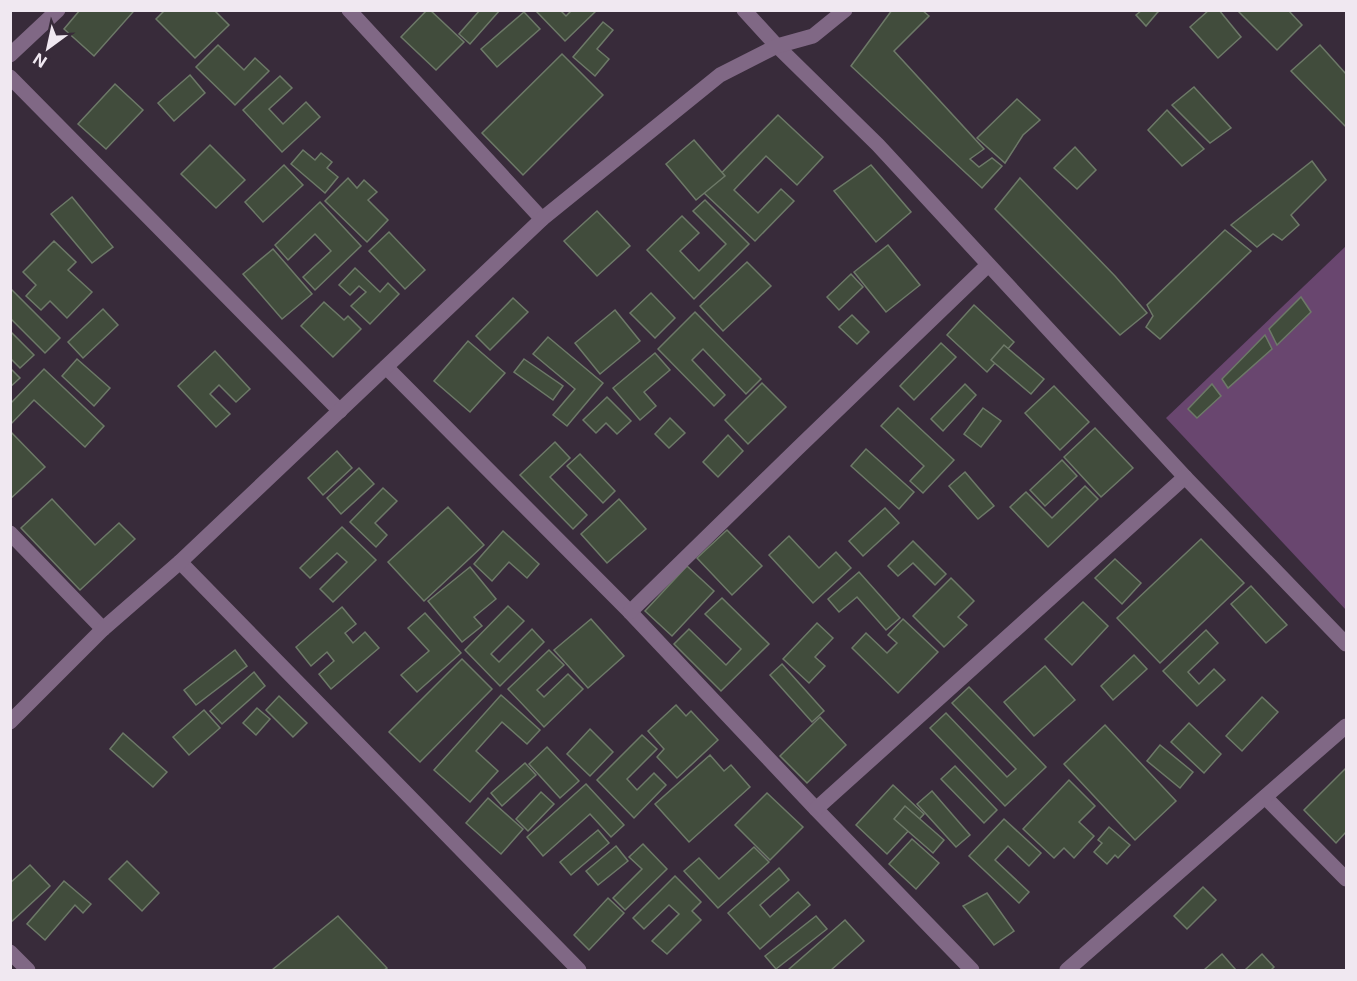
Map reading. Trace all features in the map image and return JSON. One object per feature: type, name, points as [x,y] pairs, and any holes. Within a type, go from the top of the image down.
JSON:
[{"type":"street","points":[[10,55],[58,10]]},
{"type":"street","points":[[349,10],[542,219]]},
{"type":"street","points":[[744,10],[777,46],[878,145],[1185,477],[1347,644]]},
{"type":"street","points":[[10,722],[103,629],[180,562],[542,219],[720,75],[777,46],[813,36],[845,10]]},
{"type":"street","points":[[10,77],[340,411]]},
{"type":"street","points":[[630,612],[988,265]]},
{"type":"street","points":[[386,367],[630,612],[972,970]]},
{"type":"street","points":[[816,809],[1185,477]]},
{"type":"street","points":[[10,534],[103,629]]},
{"type":"street","points":[[180,562],[579,970]]},
{"type":"street","points":[[1067,970],[1347,726]]},
{"type":"street","points":[[1265,797],[1347,879]]},
{"type":"street","points":[[10,952],[28,970]]},
{"type":"shaded area","points":[[1346,246],[1346,610],[1166,418]]},
{"type":"building","points":[[80,10],[132,10],[133,12],[94,56],[64,29]]},
{"type":"building","points":[[165,10],[214,10],[229,25],[195,58],[156,19]]},
{"type":"building","points":[[427,10],[430,10],[464,42],[436,70],[401,37]]},
{"type":"building","points":[[480,10],[500,10],[470,44],[459,34]]},
{"type":"building","points":[[535,10],[560,10],[566,16],[572,10],[597,10],[565,41]]},
{"type":"building","points":[[892,10],[922,10],[929,16],[894,51],[984,149],[970,159],[979,167],[992,158],[1002,166],[982,188],[851,66]]},
{"type":"building","points":[[1142,10],[1160,10],[1146,26],[1136,15]]},
{"type":"building","points":[[1209,10],[1219,10],[1241,37],[1218,58],[1190,27]]},
{"type":"building","points":[[1237,10],[1288,10],[1302,25],[1277,50]]},
{"type":"building","points":[[524,12],[540,29],[497,67],[481,49]]},
{"type":"building","points":[[603,22],[613,30],[597,49],[609,59],[595,76],[573,57]]},
{"type":"building","points":[[218,45],[244,70],[255,58],[269,71],[235,105],[196,67]]},
{"type":"building","points":[[1320,45],[1346,74],[1346,127],[1291,71]]},
{"type":"building","points":[[562,54],[603,95],[523,175],[482,133]]},
{"type":"building","points":[[190,75],[205,93],[174,121],[158,103]]},
{"type":"building","points":[[280,76],[292,88],[269,109],[283,124],[306,102],[320,117],[282,152],[243,110]]},
{"type":"building","points":[[115,84],[143,110],[106,149],[78,124]]},
{"type":"building","points":[[1194,87],[1231,128],[1210,143],[1172,105]]},
{"type":"building","points":[[1017,99],[1040,120],[1023,135],[1005,163],[977,138]]},
{"type":"building","points":[[1167,110],[1204,149],[1182,166],[1148,130]]},
{"type":"building","points":[[778,115],[823,157],[797,185],[766,156],[734,190],[758,213],[781,189],[794,201],[755,241],[703,192]]},
{"type":"building","points":[[694,140],[725,176],[696,200],[666,164]]},
{"type":"building","points":[[210,145],[245,180],[216,208],[181,174]]},
{"type":"building","points":[[1075,147],[1096,170],[1077,189],[1054,168]]},
{"type":"building","points":[[303,150],[315,160],[321,153],[332,162],[327,168],[338,177],[325,193],[291,164]]},
{"type":"building","points":[[1312,161],[1326,180],[1291,215],[1299,225],[1282,240],[1273,234],[1257,247],[1231,225]]},
{"type":"building","points":[[284,165],[303,185],[263,222],[245,202]]},
{"type":"building","points":[[871,165],[911,212],[876,242],[834,191]]},
{"type":"building","points":[[348,178],[357,188],[364,180],[377,192],[368,200],[388,220],[367,242],[325,201]]},
{"type":"building","points":[[1020,178],[1115,276],[1147,313],[1120,335],[995,209]]},
{"type":"building","points":[[72,197],[113,247],[92,263],[51,214]]},
{"type":"building","points":[[705,200],[749,244],[694,299],[647,250],[682,216],[699,233],[680,251],[699,271],[726,244],[693,211]]},
{"type":"building","points":[[320,202],[361,246],[315,290],[303,277],[331,251],[315,234],[288,260],[275,245]]},
{"type":"building","points":[[597,211],[630,246],[597,276],[564,241]]},
{"type":"building","points":[[1225,230],[1251,251],[1160,339],[1146,327],[1153,316],[1147,305]]},
{"type":"building","points":[[389,232],[425,270],[405,289],[369,251]]},
{"type":"building","points":[[54,241],[76,262],[68,270],[92,292],[67,318],[50,301],[41,310],[26,296],[36,285],[23,272]]},
{"type":"building","points":[[888,245],[920,285],[886,312],[854,272]]},
{"type":"building","points":[[273,249],[312,294],[282,319],[243,274]]},
{"type":"building","points":[[747,262],[771,286],[723,331],[700,306]]},
{"type":"building","points":[[355,268],[380,292],[388,283],[399,294],[370,324],[351,306],[366,292],[359,286],[350,295],[339,285]]},
{"type":"building","points":[[851,274],[863,287],[839,310],[827,297]]},
{"type":"building","points":[[12,290],[60,338],[45,353],[10,318],[10,291]]},
{"type":"building","points":[[651,293],[675,318],[655,338],[630,313]]},
{"type":"building","points":[[1301,297],[1311,312],[1277,345],[1269,329]]},
{"type":"building","points":[[513,298],[528,312],[490,350],[476,336]]},
{"type":"building","points":[[324,302],[344,320],[348,316],[361,329],[333,357],[301,326]]},
{"type":"building","points":[[974,305],[1014,342],[987,372],[947,335]]},
{"type":"building","points":[[103,309],[118,325],[83,358],[68,342]]},
{"type":"building","points":[[615,310],[640,341],[600,374],[575,343]]},
{"type":"building","points":[[695,312],[761,379],[746,394],[703,349],[692,360],[725,395],[714,406],[658,349]]},
{"type":"building","points":[[852,315],[869,332],[857,344],[839,327]]},
{"type":"building","points":[[10,331],[34,355],[20,368],[10,358]]},
{"type":"building","points":[[1265,335],[1272,349],[1228,388],[1222,379]]},
{"type":"building","points":[[548,337],[603,383],[567,426],[553,415],[575,389],[533,354]]},
{"type":"building","points":[[468,341],[505,373],[470,412],[434,381]]},
{"type":"building","points":[[941,343],[956,357],[914,400],[900,386]]},
{"type":"building","points":[[1004,345],[1044,379],[1031,394],[991,360]]},
{"type":"building","points":[[215,351],[250,389],[236,402],[219,385],[210,394],[230,414],[216,427],[178,386]]},
{"type":"building","points":[[655,353],[670,370],[644,392],[656,406],[640,420],[613,388]]},
{"type":"building","points":[[77,359],[110,388],[94,406],[62,376]]},
{"type":"building","points":[[524,359],[563,386],[553,400],[514,372]]},
{"type":"building","points":[[10,368],[20,378],[10,387]]},
{"type":"building","points":[[44,369],[104,426],[85,447],[34,400],[10,425],[10,404]]},
{"type":"building","points":[[762,383],[786,407],[748,444],[725,420]]},
{"type":"building","points":[[965,384],[976,395],[943,431],[931,419]]},
{"type":"building","points":[[1212,384],[1221,396],[1197,418],[1188,409]]},
{"type":"building","points":[[1054,386],[1089,422],[1060,450],[1025,413]]},
{"type":"building","points":[[607,397],[631,421],[617,434],[606,423],[596,433],[583,420]]},
{"type":"building","points":[[898,408],[954,460],[923,493],[910,481],[924,466],[881,426]]},
{"type":"building","points":[[983,408],[1001,421],[981,447],[964,434]]},
{"type":"building","points":[[670,418],[685,433],[669,448],[655,434]]},
{"type":"building","points":[[1095,428],[1133,468],[1101,497],[1064,457]]},
{"type":"building","points":[[10,431],[45,467],[10,499]]},
{"type":"building","points":[[728,435],[743,451],[718,477],[703,462]]},
{"type":"building","points":[[555,442],[570,458],[550,477],[587,515],[573,529],[520,475]]},
{"type":"building","points":[[866,449],[914,492],[899,509],[851,466]]},
{"type":"building","points":[[337,451],[352,468],[323,495],[308,478]]},
{"type":"building","points":[[580,454],[615,491],[603,503],[567,466]]},
{"type":"building","points":[[1062,460],[1077,476],[1045,506],[1030,490]]},
{"type":"building","points":[[359,468],[374,484],[341,514],[327,498]]},
{"type":"building","points":[[965,472],[994,506],[978,519],[949,486]]},
{"type":"building","points":[[1085,486],[1098,499],[1048,547],[1010,507],[1026,492],[1052,518]]},
{"type":"building","points":[[383,488],[397,501],[375,523],[387,535],[376,547],[350,522]]},
{"type":"building","points":[[52,499],[95,545],[119,523],[135,539],[80,590],[21,528]]},
{"type":"building","points":[[619,499],[646,529],[607,563],[581,534]]},
{"type":"building","points":[[448,507],[484,545],[424,601],[388,562]]},
{"type":"building","points":[[885,508],[899,523],[863,556],[849,541]]},
{"type":"building","points":[[342,527],[376,560],[333,602],[320,589],[347,562],[337,553],[310,578],[300,568]]},
{"type":"building","points":[[727,530],[762,566],[732,595],[697,558]]},
{"type":"building","points":[[503,531],[539,564],[527,578],[509,562],[492,581],[474,564]]},
{"type":"building","points":[[789,536],[819,568],[836,552],[851,568],[813,603],[769,555]]},
{"type":"building","points":[[1201,539],[1244,583],[1160,663],[1117,618]]},
{"type":"building","points":[[913,541],[946,574],[935,585],[913,563],[898,576],[888,566]]},
{"type":"building","points":[[1115,559],[1141,583],[1122,604],[1095,578]]},
{"type":"building","points":[[687,566],[714,591],[672,636],[645,611]]},
{"type":"building","points":[[470,567],[496,599],[474,617],[482,626],[462,642],[428,601]]},
{"type":"building","points":[[859,572],[900,618],[886,630],[857,597],[839,612],[828,599]]},
{"type":"building","points":[[951,578],[974,601],[958,617],[967,625],[944,647],[913,616]]},
{"type":"building","points":[[1251,586],[1287,625],[1266,643],[1231,604]]},
{"type":"building","points":[[722,598],[769,644],[721,691],[674,644],[689,629],[726,665],[741,649],[705,614]]},
{"type":"building","points":[[1083,602],[1108,626],[1072,665],[1045,639]]},
{"type":"building","points":[[508,606],[524,621],[491,654],[499,662],[532,629],[544,642],[500,686],[465,650]]},
{"type":"building","points":[[342,607],[356,624],[345,633],[353,643],[365,632],[379,648],[331,689],[319,674],[334,661],[327,652],[311,666],[296,647]]},
{"type":"building","points":[[425,613],[461,653],[417,692],[401,675],[429,651],[408,628]]},
{"type":"building","points":[[591,619],[624,656],[588,688],[554,650]]},
{"type":"building","points":[[903,619],[938,652],[898,693],[852,648],[866,633],[887,653],[897,643],[888,635]]},
{"type":"building","points":[[817,623],[833,638],[815,657],[825,666],[809,683],[783,659]]},
{"type":"building","points":[[1206,630],[1218,643],[1188,672],[1199,684],[1214,669],[1225,680],[1197,706],[1163,671]]},
{"type":"building","points":[[235,650],[247,666],[196,705],[184,690]]},
{"type":"building","points":[[549,650],[564,665],[537,690],[544,697],[568,674],[583,689],[544,727],[508,689]]},
{"type":"building","points":[[1134,655],[1147,669],[1113,700],[1101,686]]},
{"type":"building","points":[[462,659],[492,689],[420,762],[389,732]]},
{"type":"building","points":[[782,664],[824,711],[812,722],[770,675]]},
{"type":"building","points":[[1045,666],[1075,700],[1034,736],[1004,702]]},
{"type":"building","points":[[254,672],[265,686],[222,724],[210,711]]},
{"type":"building","points":[[969,687],[1046,767],[1005,806],[930,728],[946,713],[1007,777],[1016,769],[952,703]]},
{"type":"building","points":[[501,695],[540,730],[527,744],[502,722],[476,751],[498,771],[470,802],[434,770]]},
{"type":"building","points":[[279,696],[307,723],[293,737],[266,710]]},
{"type":"building","points":[[1262,697],[1278,712],[1242,751],[1226,736]]},
{"type":"building","points":[[676,705],[686,716],[691,711],[718,740],[677,778],[657,757],[664,749],[648,731]]},
{"type":"building","points":[[257,708],[270,719],[256,735],[243,723]]},
{"type":"building","points":[[204,710],[220,728],[189,755],[173,737]]},
{"type":"building","points":[[820,717],[846,745],[807,783],[780,756]]},
{"type":"building","points":[[1189,723],[1221,754],[1204,773],[1171,742]]},
{"type":"building","points":[[1105,725],[1176,801],[1135,840],[1064,764]]},
{"type":"building","points":[[590,729],[613,752],[590,776],[567,754]]},
{"type":"building","points":[[123,733],[167,772],[153,787],[110,749]]},
{"type":"building","points":[[642,735],[657,749],[627,779],[637,790],[654,773],[666,785],[634,818],[597,780]]},
{"type":"building","points":[[1160,745],[1193,772],[1180,788],[1147,761]]},
{"type":"building","points":[[547,747],[579,781],[560,798],[529,764]]},
{"type":"building","points":[[710,755],[724,771],[731,765],[750,787],[689,842],[655,804]]},
{"type":"building","points":[[525,763],[536,775],[502,806],[491,793]]},
{"type":"building","points":[[955,766],[997,810],[984,823],[941,779]]},
{"type":"building","points":[[1346,768],[1346,832],[1336,843],[1304,810]]},
{"type":"building","points":[[1069,780],[1095,806],[1079,822],[1094,836],[1074,858],[1064,848],[1054,858],[1023,829]]},
{"type":"building","points":[[586,784],[624,825],[611,837],[590,814],[543,856],[527,837]]},
{"type":"building","points":[[893,785],[924,814],[887,854],[856,825]]},
{"type":"building","points":[[932,791],[970,835],[956,847],[917,804]]},
{"type":"building","points":[[541,792],[554,804],[528,831],[516,819]]},
{"type":"building","points":[[767,793],[803,827],[770,860],[735,825]]},
{"type":"building","points":[[488,798],[523,829],[501,854],[466,823]]},
{"type":"building","points":[[905,806],[944,840],[933,853],[894,819]]},
{"type":"building","points":[[1004,819],[1041,853],[1029,866],[1008,846],[995,860],[1029,892],[1019,903],[969,856]]},
{"type":"building","points":[[1109,827],[1130,845],[1118,858],[1115,855],[1107,864],[1094,852],[1102,843],[1098,840]]},
{"type":"building","points":[[598,830],[609,843],[571,875],[560,862]]},
{"type":"building","points":[[912,839],[939,863],[916,889],[889,864]]},
{"type":"building","points":[[643,844],[667,869],[625,910],[613,898],[642,869],[629,857]]},
{"type":"building","points":[[616,846],[628,861],[598,885],[586,871]]},
{"type":"building","points":[[754,847],[769,862],[718,908],[684,871],[699,858],[719,879]]},
{"type":"building","points":[[127,861],[159,893],[142,911],[109,879]]},
{"type":"building","points":[[30,865],[50,886],[10,923],[10,883]]},
{"type":"building","points":[[779,868],[789,880],[760,905],[770,917],[798,892],[810,905],[760,949],[728,913]]},
{"type":"building","points":[[675,876],[701,902],[692,911],[701,920],[667,954],[652,941],[679,914],[669,905],[644,929],[633,918]]},
{"type":"building","points":[[64,881],[91,904],[83,913],[75,905],[45,940],[27,924]]},
{"type":"building","points":[[1203,887],[1216,900],[1187,929],[1174,916]]},
{"type":"building","points":[[987,893],[1014,931],[994,945],[963,906]]},
{"type":"building","points":[[608,898],[624,913],[589,950],[574,935]]},
{"type":"building","points":[[338,916],[387,968],[384,970],[272,970]]},
{"type":"building","points":[[816,916],[827,929],[776,969],[765,956]]},
{"type":"building","points":[[845,920],[864,941],[831,970],[788,970]]},
{"type":"building","points":[[1222,954],[1236,970],[1204,970]]},
{"type":"building","points":[[1262,954],[1274,967],[1271,970],[1245,970]]}]
